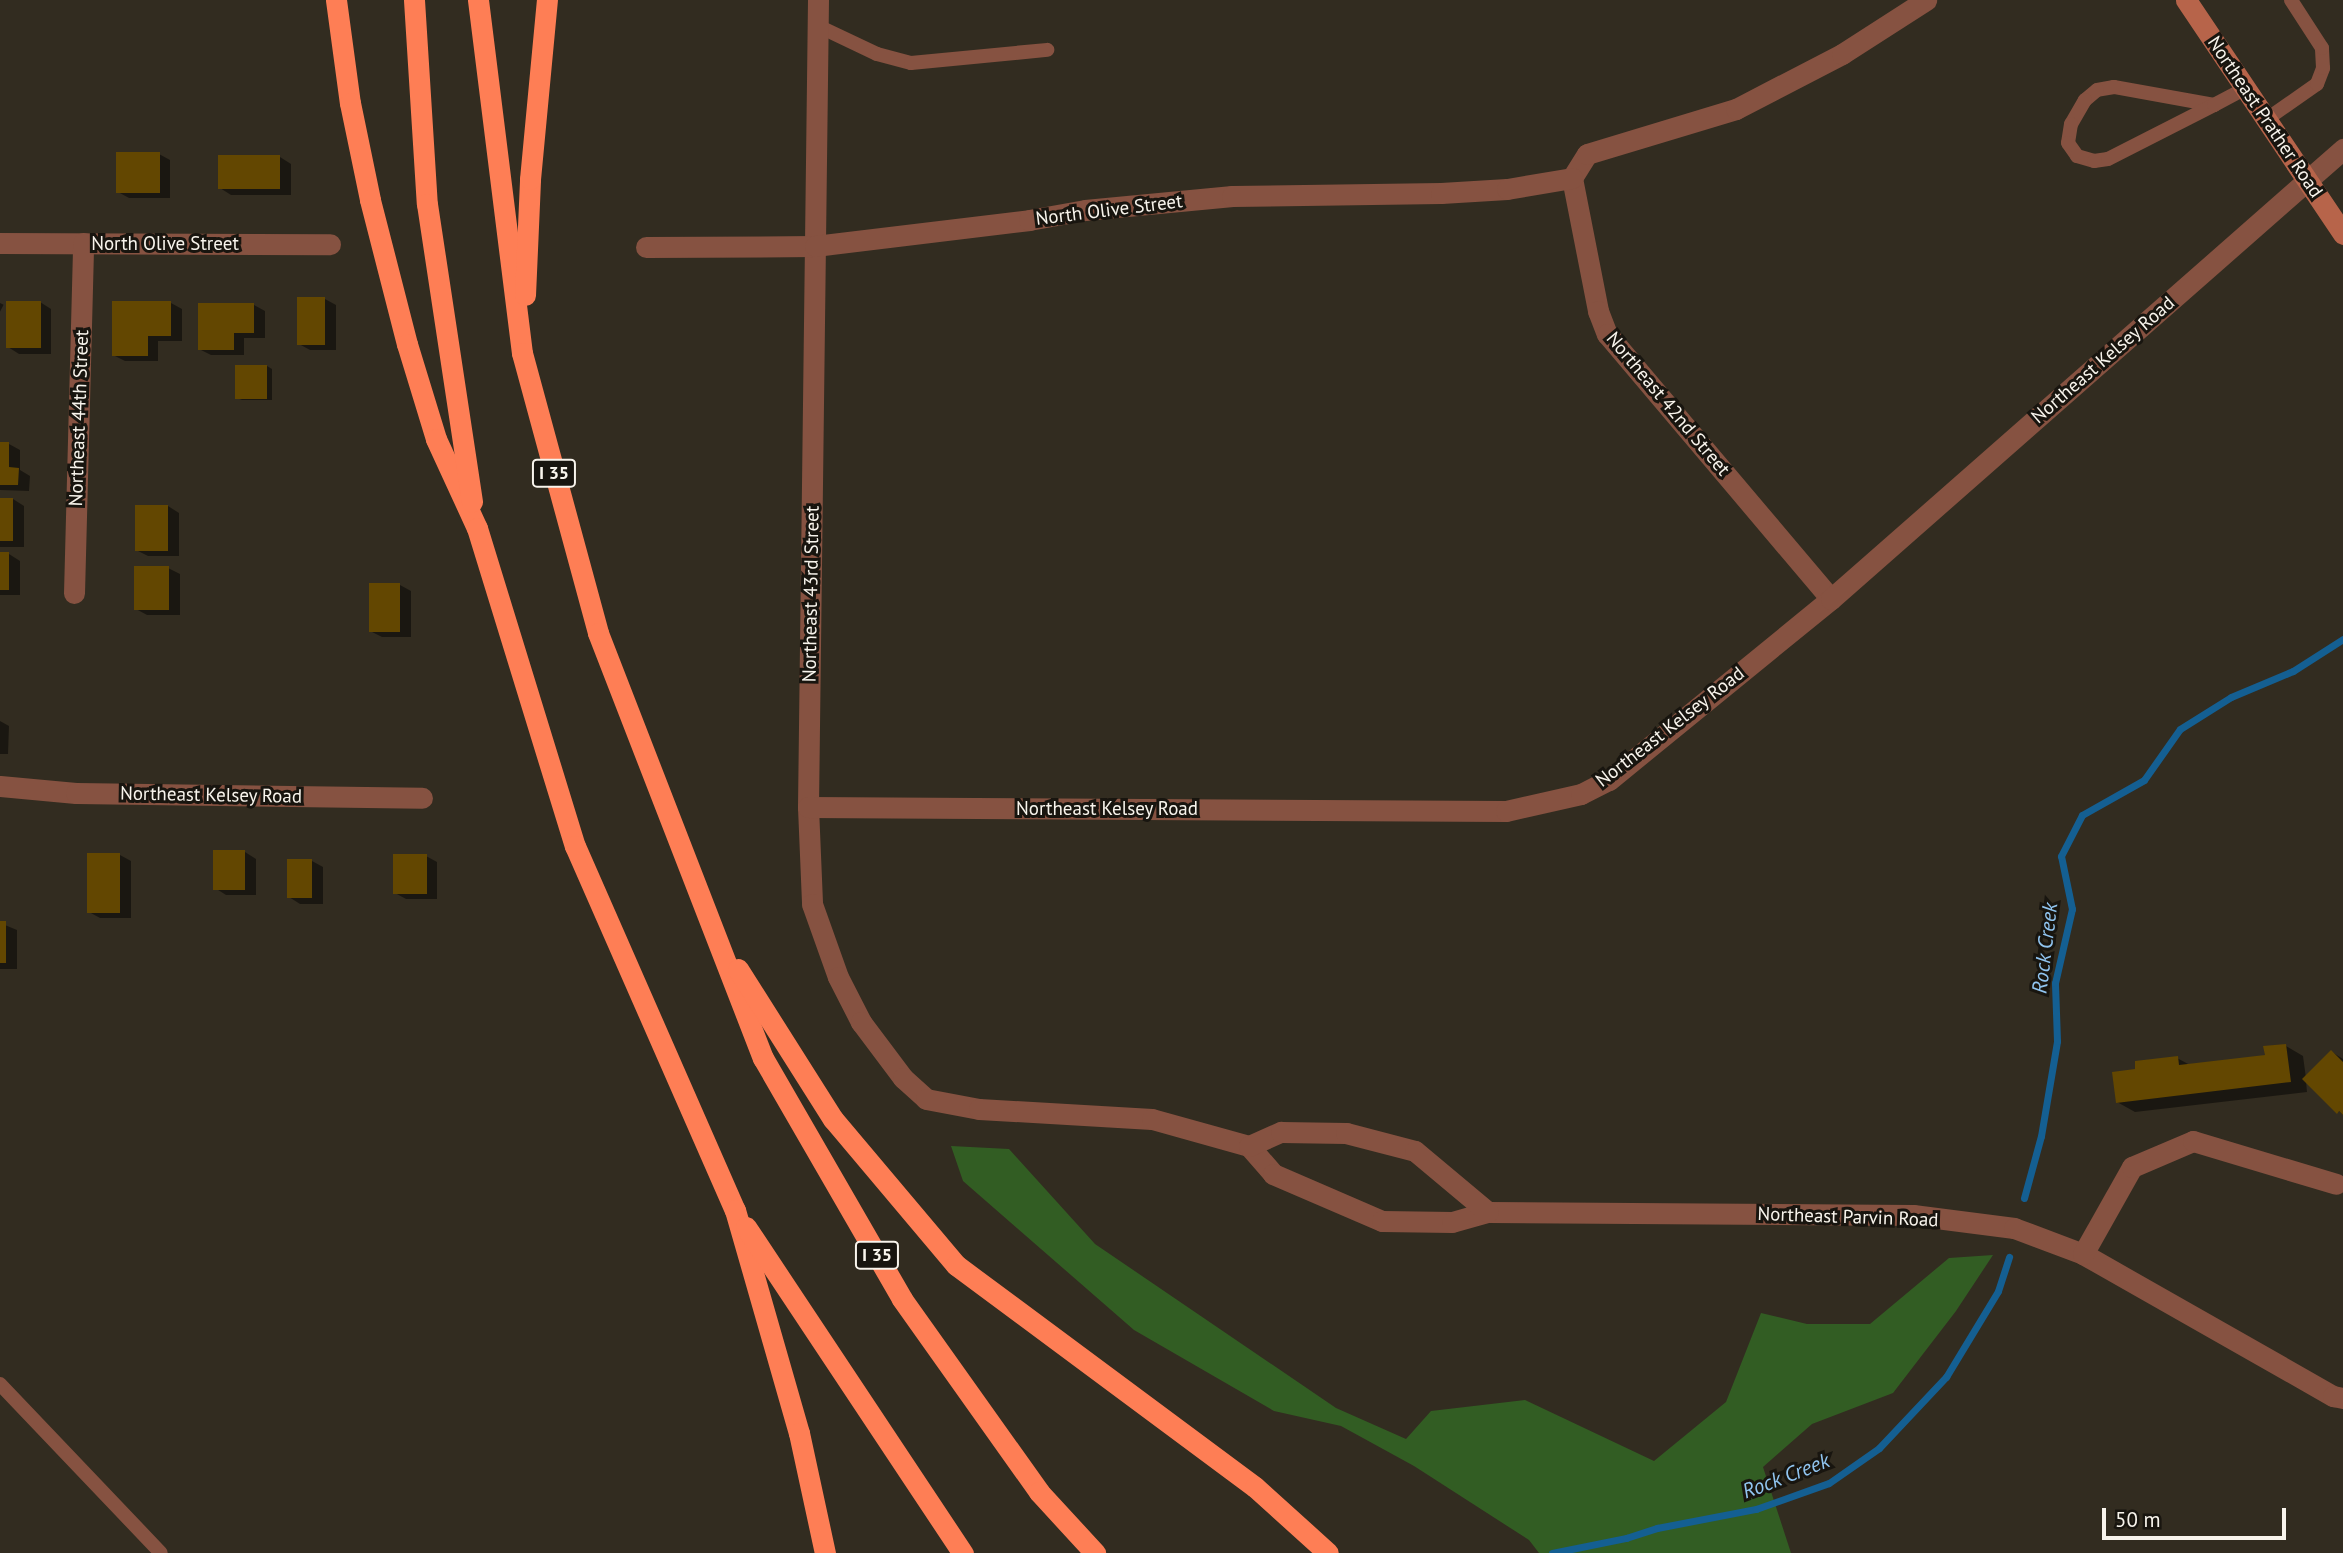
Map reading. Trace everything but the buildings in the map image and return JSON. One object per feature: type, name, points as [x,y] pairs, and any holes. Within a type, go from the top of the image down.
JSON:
[{"type":"highway","points":[[336,0],[350,103],[363,164],[407,344],[436,439],[477,528],[575,846],[735,1210],[799,1433],[825,1553]]},
{"type":"highway","points":[[414,0],[427,204],[477,528]]},
{"type":"highway","name":"I 35","points":[[478,0],[522,353],[598,633],[763,1058],[902,1299],[1039,1493],[1095,1553]]},
{"type":"highway","points":[[522,353],[530,179],[547,0]]},
{"type":"highway","points":[[711,925],[833,1119],[956,1265],[1204,1447],[1255,1487],[1328,1553]]},
{"type":"highway","points":[[735,1210],[963,1553]]},
{"type":"main road","name":"Northeast Prather Road","points":[[2193,3],[2246,89],[2343,234]]},
{"type":"street","name":"Northeast 43rd Street","points":[[818,0],[808,807],[812,904],[838,977],[861,1022],[903,1078],[926,1099],[979,1109],[1152,1119],[1249,1146]]},
{"type":"street","points":[[1572,178],[1587,154],[1736,109],[1842,54],[1926,0]]},
{"type":"street","name":"Northeast Kelsey Road","points":[[808,807],[1506,811],[1581,794],[1609,780],[1831,599],[2343,149]]},
{"type":"street","name":"North Olive Street","points":[[646,247],[815,246],[1030,220],[1085,210],[1232,196],[1454,192],[1507,189],[1572,178]]},
{"type":"street","name":"Northeast 42nd Street","points":[[1572,178],[1598,311],[1607,334],[1831,599]]},
{"type":"street","name":"North Olive Street","points":[[0,243],[330,244]]},
{"type":"street","name":"Northeast 44th Street","points":[[74,593],[83,243]]},
{"type":"street","name":"Northeast Kelsey Road","points":[[0,786],[76,793],[422,798]]},
{"type":"street","points":[[1249,1146],[1281,1132],[1346,1133],[1415,1151],[1488,1212]]},
{"type":"street","points":[[2083,1254],[2132,1167],[2193,1141],[2336,1184]]},
{"type":"street","name":"Northeast Parvin Road","points":[[1249,1146],[1273,1174],[1382,1221],[1452,1222],[1488,1212],[1913,1215],[2014,1228],[2083,1254],[2340,1394]]},
{"type":"lane","points":[[2267,119],[2317,84],[2323,68],[2322,48],[2291,0]]},
{"type":"lane","points":[[818,26],[877,54],[911,63],[1047,50]]},
{"type":"lane","points":[[2214,105],[2114,87],[2096,90],[2085,100],[2071,124],[2068,143],[2077,156],[2094,161],[2108,159],[2246,89]]},
{"type":"lane","points":[[0,1384],[161,1553]]},
{"type":"green space","points":[[951,1146],[1009,1149],[1095,1244],[1336,1408],[1406,1439],[1431,1411],[1525,1400],[1654,1461],[1726,1402],[1761,1313],[1807,1324],[1870,1324],[1949,1258],[1993,1255],[1956,1311],[1893,1393],[1812,1424],[1763,1467],[1791,1553],[1539,1553],[1529,1540],[1414,1466],[1341,1426],[1274,1411],[1134,1330],[963,1181]]},
{"type":"waterway","name":"Rock Creek","points":[[2024,1198],[2041,1136],[2057,1041],[2055,983],[2072,909],[2061,856],[2082,815],[2144,780],[2180,729],[2231,697],[2293,671],[2343,639]]},
{"type":"waterway","name":"Rock Creek","points":[[1552,1553],[1626,1538],[1657,1528],[1756,1509],[1829,1483],[1879,1448],[1946,1377],[1998,1291],[2009,1257]]}]
